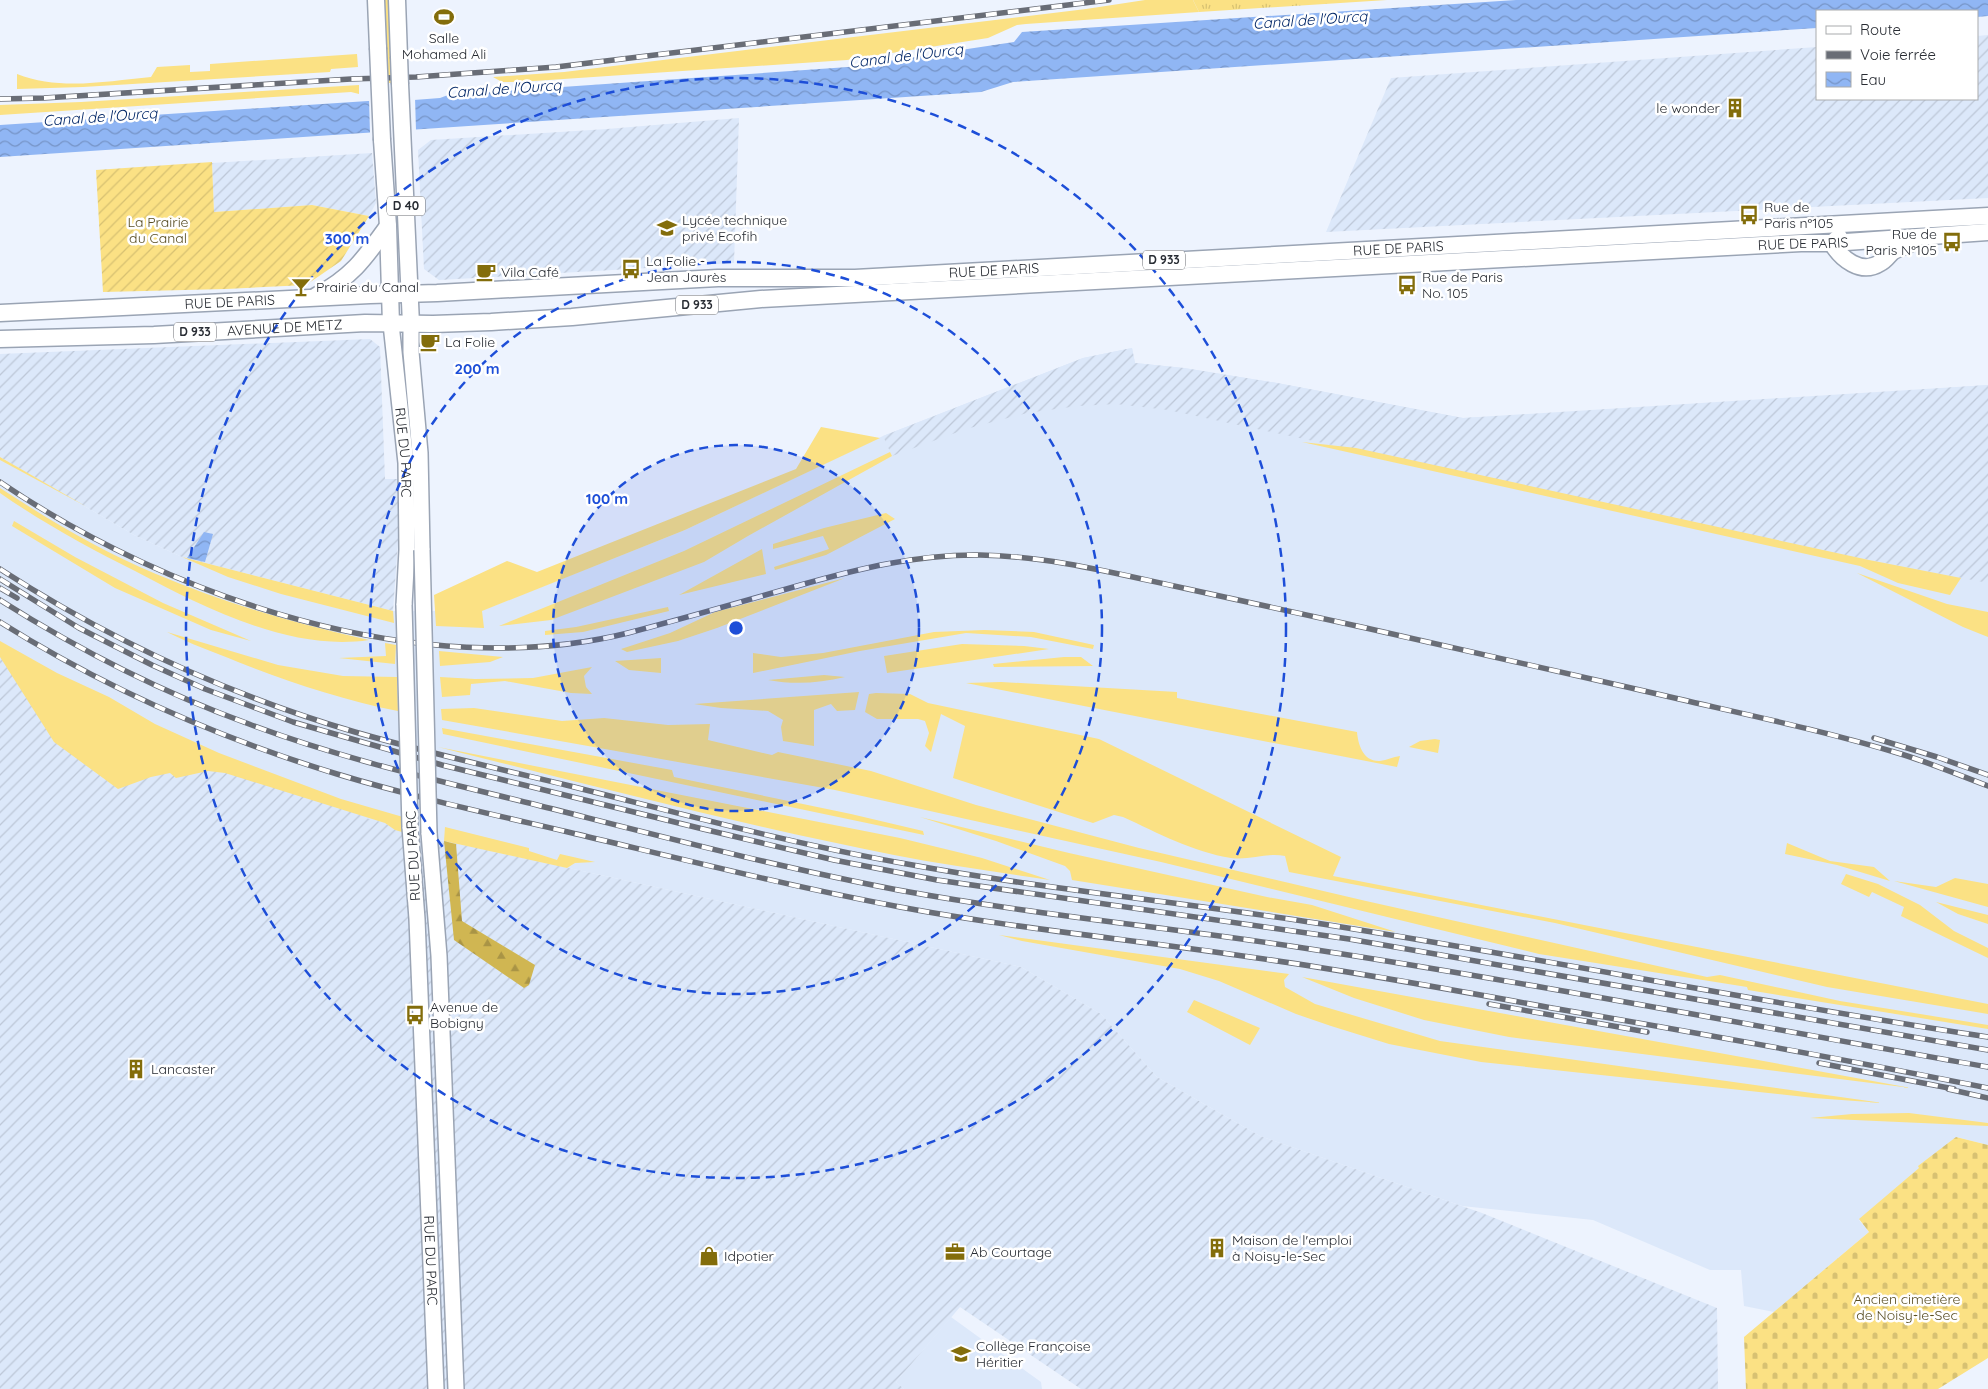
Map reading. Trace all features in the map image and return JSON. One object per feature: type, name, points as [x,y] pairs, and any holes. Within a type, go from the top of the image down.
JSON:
[{"type":"main road","name":"D 40","points":[[376,0],[388,226],[390,324]]},
{"type":"main road","name":"D 40","points":[[397,0],[411,324]]},
{"type":"main road","name":"RUE DE PARIS","points":[[0,313],[718,278],[855,278],[1988,216]]},
{"type":"main road","points":[[1922,238],[1892,252],[1880,264],[1867,268],[1853,265],[1839,255],[1832,243],[1842,235],[1901,231],[1938,219]]},
{"type":"main road","points":[[313,298],[354,271],[388,226]]},
{"type":"main road","name":"RUE DE PARIS","points":[[390,324],[491,322],[572,317],[765,299],[1791,243],[1832,243],[1988,232]]},
{"type":"main road","name":"RUE DU PARC","points":[[390,324],[414,550],[436,917],[456,1389]]},
{"type":"main road","name":"AVENUE DE METZ","points":[[0,339],[154,335],[390,324]]},
{"type":"main road","name":"RUE DU PARC","points":[[411,324],[411,352],[420,452],[414,550],[404,605],[410,827],[416,919],[436,1389]]},
{"type":"shaded area","points":[[1988,35],[1988,198],[1326,232],[1391,78],[1816,47],[1816,100],[1978,100],[1978,36]]},
{"type":"shaded area","points":[[739,118],[734,263],[439,280],[424,269],[418,150],[431,140],[607,129]]},
{"type":"shaded area","points":[[372,153],[376,203],[369,216],[312,205],[214,212],[212,163]]},
{"type":"shaded area","points":[[370,339],[380,347],[385,479],[400,479],[399,529],[393,611],[182,557],[134,535],[0,457],[0,354]]},
{"type":"shaded area","points":[[1132,348],[1135,363],[1184,368],[1277,383],[1463,418],[1671,408],[1988,385],[1988,1145],[1956,1137],[1859,1220],[1869,1232],[1774,1312],[1744,1306],[1741,1270],[1710,1270],[1593,1220],[1462,1206],[1260,1136],[1157,1077],[1101,1014],[1021,967],[395,830],[199,762],[0,647],[0,457],[134,535],[182,557],[393,611],[481,611],[685,530],[883,436],[1083,358]]},
{"type":"shaded area","points":[[1132,348],[1135,363],[1184,368],[1277,383],[1463,418],[1988,385],[1988,583],[1869,560],[1168,410],[1116,404],[1078,406],[1027,413],[966,429],[892,456],[883,436],[1083,358]]},
{"type":"shaded area","points":[[0,647],[83,697],[369,819],[385,823],[395,830],[1021,967],[1101,1014],[1157,1077],[1260,1136],[1482,1213],[1717,1308],[1718,1389],[1081,1389],[960,1307],[896,1382],[904,1389],[0,1389]]},
{"type":"shaded area","name":"Collège Françoise Héritier","points":[[951,1317],[1041,1382],[1042,1389],[904,1389],[896,1382]]},
{"type":"green space","points":[[384,0],[388,0],[392,83],[387,83]]},
{"type":"green space","points":[[1145,0],[1193,0],[1199,12],[1017,25],[988,38],[847,60],[519,82],[502,82],[493,77],[564,72],[1086,9]]},
{"type":"green space","points":[[1193,0],[1387,0],[1199,12]]},
{"type":"green space","points":[[357,54],[358,67],[331,69],[330,72],[83,87],[17,89],[17,74],[50,82],[101,82],[151,77],[157,67],[190,65],[190,72],[210,71],[210,64]]},
{"type":"green space","points":[[359,85],[359,94],[351,92],[0,115],[0,105],[81,102]]},
{"type":"green space","name":"La Prairie du Canal","points":[[212,162],[214,212],[312,205],[369,216],[341,261],[306,285],[103,292],[96,170]]},
{"type":"green space","points":[[821,427],[880,438],[685,530],[482,611],[484,628],[436,626],[434,595],[507,561],[537,572],[796,469]]},
{"type":"green space","points":[[1302,442],[1356,448],[1869,560],[1961,578],[1950,595],[1898,583],[1860,566]]},
{"type":"green space","points":[[890,452],[892,456],[704,562],[551,620],[499,626],[684,551]]},
{"type":"green space","points":[[0,457],[87,507],[0,460]]},
{"type":"green space","points":[[0,488],[37,512],[115,555],[182,585],[261,612],[369,640],[339,642],[309,639],[278,633],[218,612],[161,585],[66,535],[0,493]]},
{"type":"green space","points":[[886,513],[895,519],[826,555],[775,570],[774,567],[829,549],[823,536],[773,549],[773,544],[824,528]]},
{"type":"green space","points":[[14,521],[75,557],[163,603],[251,641],[211,630],[115,588],[12,526]]},
{"type":"green space","points":[[762,549],[766,574],[679,595]]},
{"type":"green space","points":[[182,557],[393,611],[394,623],[281,594],[228,577]]},
{"type":"green space","points":[[1857,573],[1947,604],[1988,612],[1988,637],[1963,627]]},
{"type":"green space","points":[[845,578],[717,628],[678,641],[627,652],[621,649],[670,633],[715,612]]},
{"type":"green space","points":[[668,607],[669,611],[583,632],[545,635],[545,631],[576,627]]},
{"type":"green space","points":[[984,630],[1034,632],[1094,645],[1093,649],[1031,637],[966,633],[860,651],[753,673],[753,653],[781,657],[823,653],[934,632]]},
{"type":"green space","points":[[167,632],[278,665],[343,676],[397,677],[398,711],[357,702],[297,683],[238,662]]},
{"type":"green space","points":[[0,641],[57,673],[109,697],[155,724],[219,753],[341,799],[403,817],[402,832],[395,830],[385,823],[225,773],[208,771],[176,778],[170,773],[151,777],[118,789],[54,742],[0,657]]},
{"type":"green space","points":[[385,643],[396,645],[395,664],[339,658],[386,656]]},
{"type":"green space","points":[[962,644],[1024,646],[1049,649],[887,673],[884,656]]},
{"type":"green space","points":[[439,651],[503,657],[490,662],[440,666]]},
{"type":"green space","points":[[1081,657],[1093,666],[994,667],[993,664]]},
{"type":"green space","points":[[661,658],[661,673],[629,670],[615,661]]},
{"type":"green space","points":[[592,667],[584,676],[586,687],[592,694],[571,693],[505,681],[471,684],[470,695],[442,697],[440,677],[475,679],[533,678]]},
{"type":"green space","points":[[824,675],[845,677],[807,683],[768,680]]},
{"type":"green space","points":[[1001,682],[1177,692],[1177,698],[1357,732],[1362,751],[1369,759],[1374,761],[1400,756],[1397,767],[966,683]]},
{"type":"green space","points":[[859,692],[855,710],[837,711],[831,704],[814,710],[814,746],[783,741],[781,727],[783,720],[768,711],[694,704]]},
{"type":"green space","points":[[869,694],[910,694],[928,703],[1099,739],[1341,857],[1333,876],[1988,1004],[1988,1014],[1827,987],[1555,923],[1289,872],[1285,856],[1272,855],[1238,859],[1217,855],[1189,847],[1123,817],[1114,815],[1093,823],[953,778],[965,726],[941,714],[931,752],[925,746],[929,733],[925,721],[918,719],[877,719],[865,712]]},
{"type":"green space","points":[[474,708],[562,721],[604,718],[668,725],[710,724],[708,740],[772,755],[778,752],[871,771],[976,805],[1139,848],[1707,977],[1720,975],[1840,1001],[1988,1025],[1988,1029],[1748,990],[1747,987],[1539,954],[1161,862],[835,790],[442,720],[441,709]]},
{"type":"green space","points":[[442,728],[672,770],[674,777],[851,814],[923,831],[924,835],[443,734]]},
{"type":"green space","points":[[1440,740],[1438,753],[1409,747],[1420,741]]},
{"type":"green space","points":[[438,747],[900,838],[982,858],[1050,880],[894,855],[780,831]]},
{"type":"green space","points":[[920,817],[1069,853],[1267,897],[1312,905],[1396,932],[1072,880],[1070,871],[1065,866],[996,841]]},
{"type":"green space","points":[[445,827],[529,848],[529,851],[557,860],[560,854],[595,862],[575,863],[567,868],[444,841]]},
{"type":"green space","points":[[444,841],[456,844],[462,921],[535,965],[529,985],[524,988],[454,940]]},
{"type":"green space","points":[[1787,843],[1830,861],[1874,867],[1890,881],[1837,865],[1785,854]]},
{"type":"green space","points":[[1846,874],[1878,884],[1920,905],[1954,931],[1988,948],[1988,958],[1901,916],[1904,907],[1872,892],[1869,897],[1841,884]]},
{"type":"green space","points":[[1955,878],[1988,884],[1988,907],[1894,881],[1936,887]]},
{"type":"green space","points":[[1936,902],[1988,915],[1988,924],[1958,914]]},
{"type":"green space","points":[[999,935],[1289,974],[1284,980],[1285,987],[1315,1004],[1440,1041],[1883,1103],[1814,1098],[1481,1062],[1389,1044],[1296,1014],[1219,981],[1180,969],[1022,941]]},
{"type":"green space","points":[[1302,977],[1911,1088],[1509,1037],[1424,1020],[1354,998]]},
{"type":"green space","points":[[1194,1000],[1260,1028],[1250,1045],[1187,1012]]},
{"type":"green space","points":[[1909,1113],[1988,1123],[1988,1126],[1810,1118],[1852,1114]]},
{"type":"green space","name":"Ancien cimetière de Noisy-le-Sec","points":[[1956,1137],[1988,1145],[1988,1358],[1938,1389],[1746,1389],[1744,1337],[1869,1232],[1859,1219],[1919,1168],[1918,1166]]},
{"type":"water","name":"Canal de l'Ourcq","points":[[1516,0],[1988,0],[1988,16],[1978,17],[1978,10],[1816,10],[1816,28],[1013,82],[981,92],[0,157],[0,125],[368,101],[388,102],[440,98],[448,95],[848,67],[1014,42],[1022,32]]},
{"type":"water","points":[[204,532],[213,534],[205,562],[187,558]]},
{"type":"pier","points":[[415,97],[416,131],[370,134],[369,98]]},
{"type":"railway","points":[[0,99],[416,77],[556,67],[1109,0]]},
{"type":"railway","points":[[0,482],[68,524],[141,562],[219,594],[301,620],[383,638],[467,647],[549,646],[628,633],[865,568],[957,555],[1029,558],[1126,575],[1790,725],[1901,754],[1988,786]]},
{"type":"railway","points":[[0,569],[42,595],[127,642],[216,683],[308,717],[355,732],[434,753],[778,838],[958,873],[1316,923],[1988,1037]]},
{"type":"railway","points":[[0,579],[79,628],[152,665],[205,689],[293,722],[442,765],[703,829],[834,860],[937,880],[1349,939],[1988,1050]]},
{"type":"railway","points":[[0,588],[17,598]]},
{"type":"railway","points":[[0,600],[90,653],[152,684],[216,712],[284,737],[392,769],[762,861],[948,899],[1297,947],[1384,961],[1988,1067]]},
{"type":"railway","points":[[0,622],[80,669],[122,690],[206,727],[293,760],[423,798],[733,871],[858,899],[944,915],[1294,963],[1368,975],[1770,1046],[1988,1088]]},
{"type":"railway","points":[[1874,738],[1988,775]]},
{"type":"railway","points":[[1489,1004],[1647,1032]]},
{"type":"railway","points":[[1819,1063],[1954,1089]]},
{"type":"railway","points":[[1948,1089],[1988,1098]]},
{"type":"place","name":"Salle Mohamed Ali","points":[[444,17]]},
{"type":"place","name":"le wonder","points":[[1735,108]]},
{"type":"place","name":"Rue de Paris n°105","points":[[1749,215]]},
{"type":"place","name":"Lycée technique privé Ecofih","points":[[667,228]]},
{"type":"place","name":"Rue de Paris N°105","points":[[1952,242]]},
{"type":"place","name":"La Folie - Jean Jaurès","points":[[631,269]]},
{"type":"place","name":"Vila Café","points":[[486,272]]},
{"type":"place","name":"Rue de Paris No. 105","points":[[1407,285]]},
{"type":"place","name":"Prairie du Canal","points":[[301,287]]},
{"type":"place","name":"La Folie","points":[[430,342]]},
{"type":"place","name":"Avenue de Bobigny","points":[[415,1015]]},
{"type":"place","name":"Lancaster","points":[[136,1069]]},
{"type":"place","name":"Maison de l'emploi à Noisy-le-Sec","points":[[1217,1248]]},
{"type":"place","name":"Ab Courtage","points":[[955,1252]]},
{"type":"place","name":"Idpotier","points":[[709,1256]]},
{"type":"place","name":"Collège Françoise Héritier","points":[[961,1354]]}]
